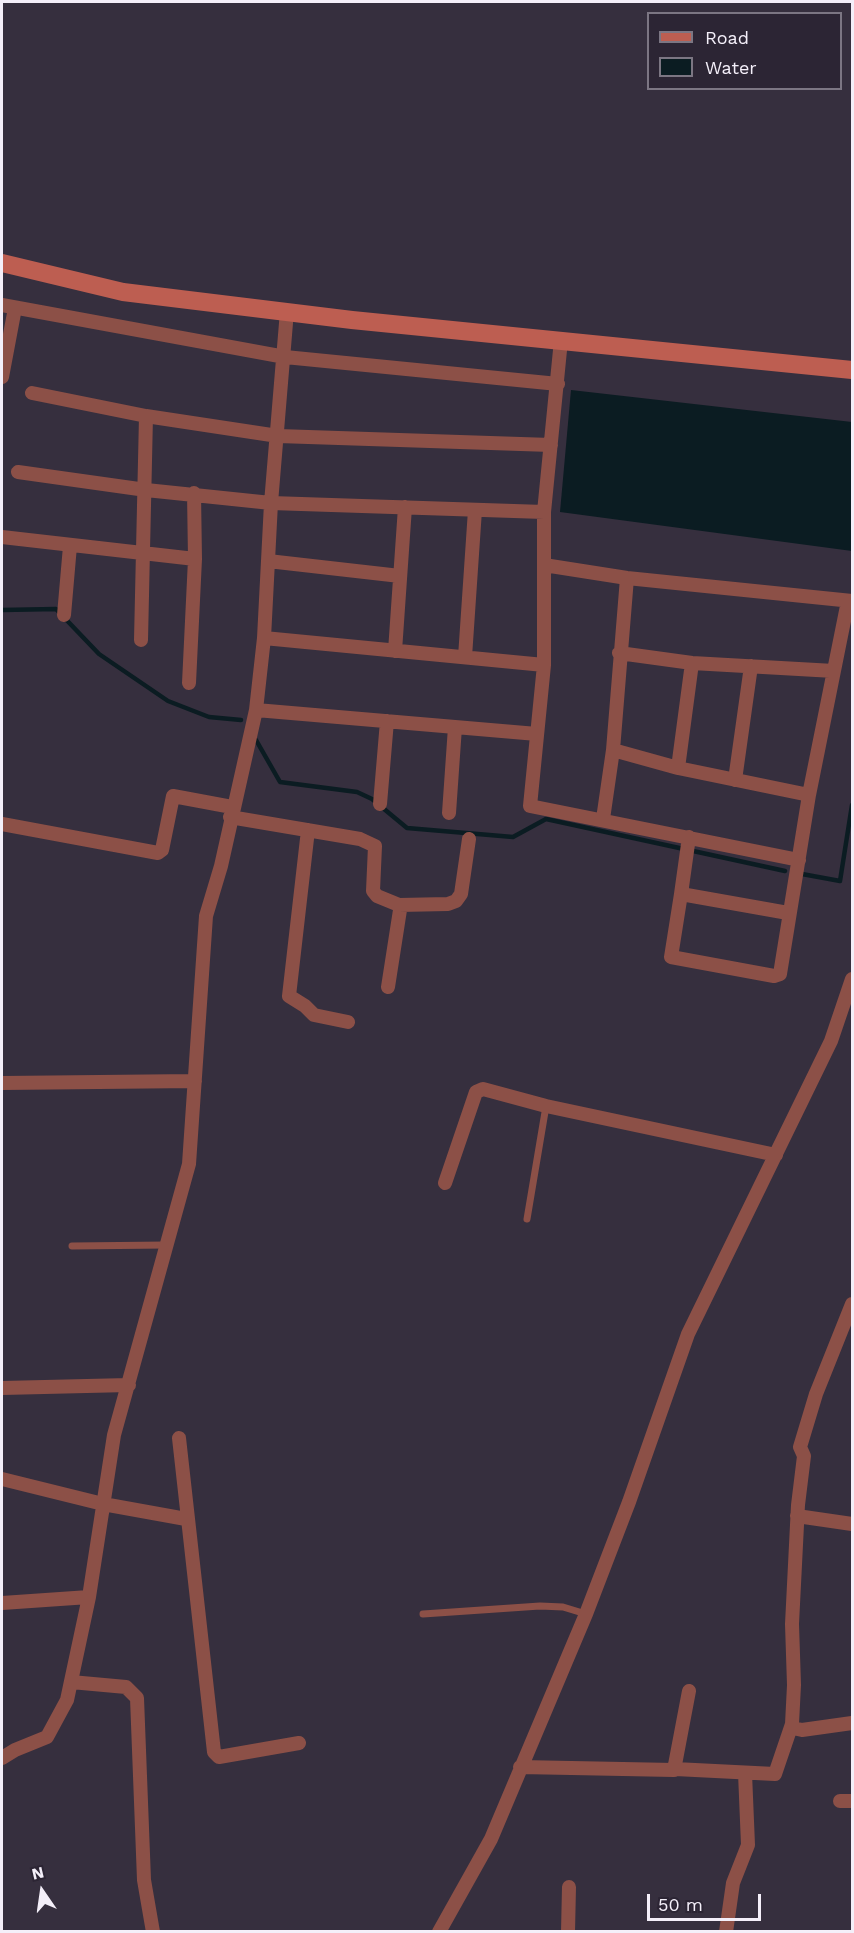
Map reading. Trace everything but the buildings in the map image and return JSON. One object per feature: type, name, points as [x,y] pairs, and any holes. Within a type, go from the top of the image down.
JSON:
[{"type":"main road","points":[[2,263],[123,292],[852,370]]},
{"type":"street","points":[[2,372],[8,307],[285,357],[558,384]]},
{"type":"street","points":[[2,1758],[47,1737],[67,1700],[89,1597],[114,1435],[169,1245],[189,1164],[206,916],[220,866],[256,710],[264,638],[271,503],[285,357],[287,311]]},
{"type":"street","points":[[561,340],[544,512],[544,665],[530,806],[603,819],[688,846],[800,860]]},
{"type":"street","points":[[32,393],[146,416],[278,436],[551,445]]},
{"type":"street","points":[[141,640],[146,416]]},
{"type":"street","points":[[18,472],[146,490],[195,493],[271,503],[544,512]]},
{"type":"street","points":[[189,683],[195,559],[195,493]]},
{"type":"street","points":[[394,651],[405,507]]},
{"type":"street","points":[[465,657],[475,510]]},
{"type":"street","points":[[2,537],[144,555],[195,559]]},
{"type":"street","points":[[64,615],[70,546]]},
{"type":"street","points":[[268,561],[400,576]]},
{"type":"street","points":[[544,565],[627,578],[850,601],[809,795],[800,860],[788,913],[780,974],[774,976],[675,960],[670,954],[688,846]]},
{"type":"street","points":[[603,819],[613,750],[619,653],[627,578]]},
{"type":"street","points":[[264,638],[544,665]]},
{"type":"street","points":[[619,653],[692,663],[834,671]]},
{"type":"street","points":[[678,768],[692,663]]},
{"type":"street","points":[[735,780],[751,666]]},
{"type":"street","points":[[256,710],[537,734]]},
{"type":"street","points":[[380,804],[387,722]]},
{"type":"street","points":[[449,813],[455,727]]},
{"type":"street","points":[[613,750],[678,768],[809,795]]},
{"type":"street","points":[[2,824],[158,853],[162,850],[173,796],[308,830],[360,839],[375,846],[373,891],[376,896],[399,905],[448,904],[456,901],[461,894],[469,838]]},
{"type":"street","points":[[308,830],[289,996],[314,1015],[348,1022]]},
{"type":"street","points":[[681,894],[788,913]]},
{"type":"street","points":[[388,987],[399,905]]},
{"type":"street","points":[[439,1932],[490,1839],[586,1614],[629,1502],[688,1334],[831,1041],[852,979]]},
{"type":"street","points":[[2,1083],[195,1082]]},
{"type":"street","points":[[445,1183],[476,1092],[483,1089],[546,1106],[776,1155]]},
{"type":"street","points":[[520,1767],[671,1771],[675,1769],[775,1774],[792,1724],[794,1685],[792,1624],[797,1516],[804,1456],[800,1448],[816,1394],[851,1309]]},
{"type":"street","points":[[2,1388],[129,1385]]},
{"type":"street","points":[[179,1438],[186,1519],[215,1755],[219,1757],[299,1743]]},
{"type":"street","points":[[2,1479],[103,1504],[186,1519]]},
{"type":"street","points":[[797,1516],[852,1524]]},
{"type":"street","points":[[2,1603],[89,1597]]},
{"type":"street","points":[[71,1682],[126,1687],[136,1698],[144,1880],[153,1932]]},
{"type":"street","points":[[675,1769],[688,1691]]},
{"type":"street","points":[[792,1724],[793,1728],[802,1730],[852,1723]]},
{"type":"street","points":[[726,1932],[733,1883],[748,1845],[745,1773]]},
{"type":"street","points":[[568,1932],[569,1887]]},
{"type":"lane","points":[[527,1219],[546,1106]]},
{"type":"lane","points":[[72,1246],[169,1245]]},
{"type":"lane","points":[[423,1614],[540,1606],[563,1607],[586,1614]]},
{"type":"water","points":[[571,390],[852,422],[852,551],[560,512]]},
{"type":"waterway","points":[[2,610],[56,609],[99,654],[168,701],[209,717],[241,720]]},
{"type":"waterway","points":[[256,740],[280,782],[357,792],[372,799],[407,828],[513,837],[546,819],[785,871]]},
{"type":"waterway","points":[[802,874],[840,881],[852,805]]}]
